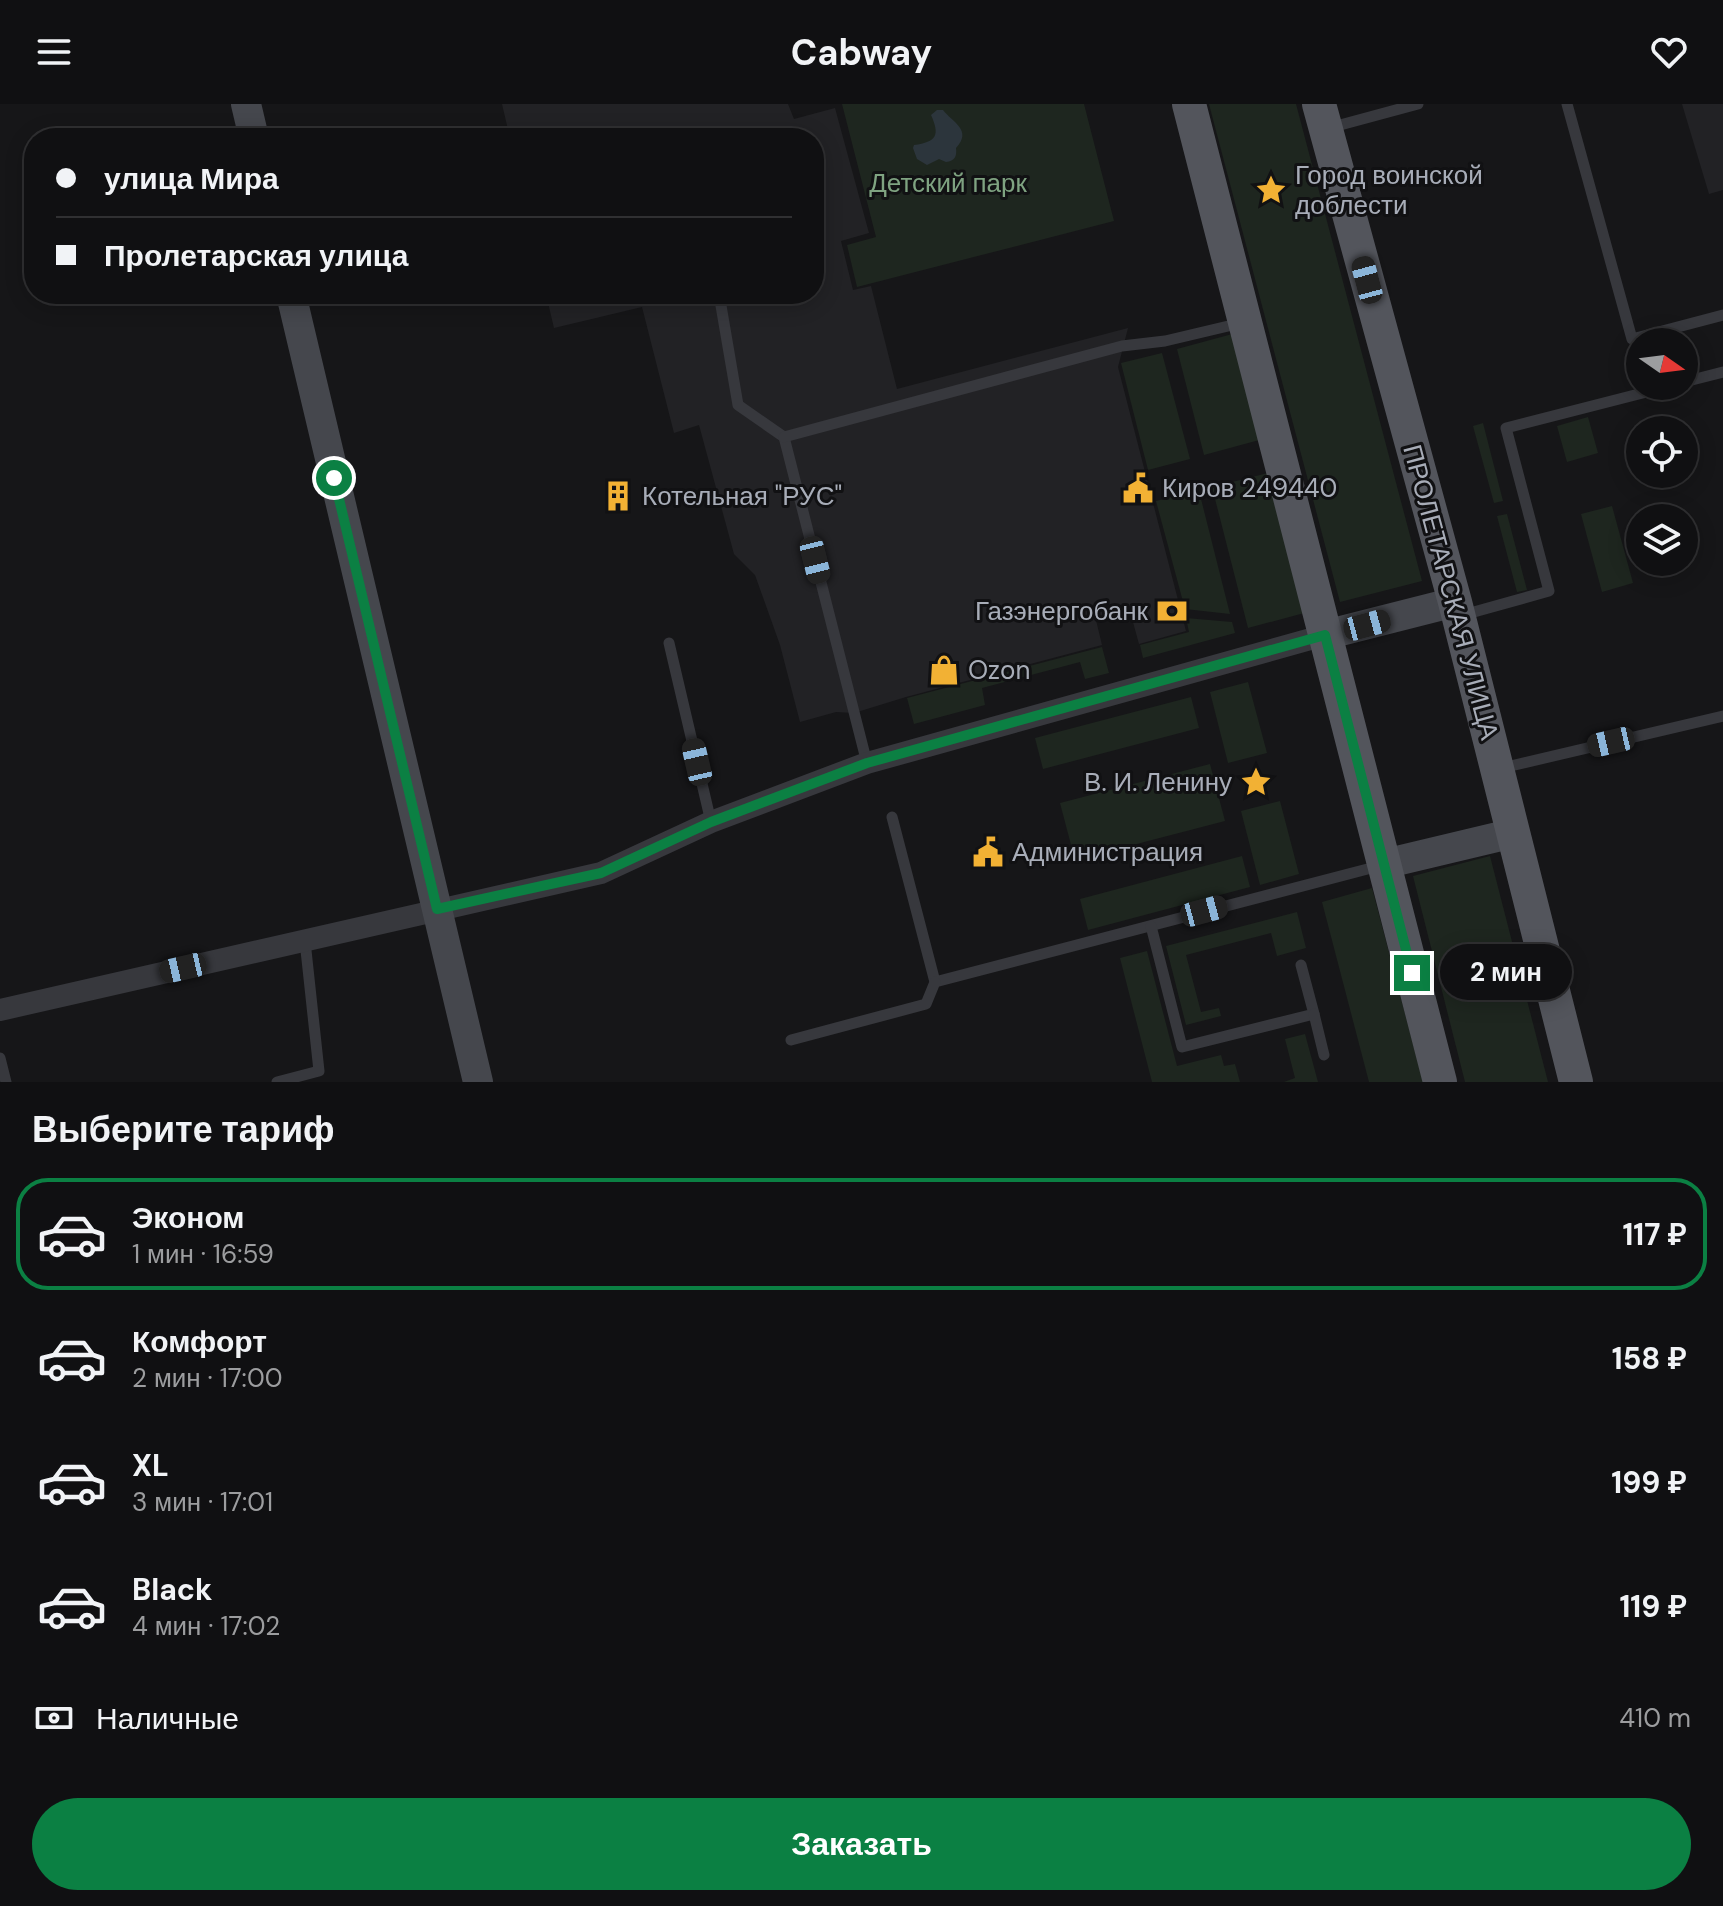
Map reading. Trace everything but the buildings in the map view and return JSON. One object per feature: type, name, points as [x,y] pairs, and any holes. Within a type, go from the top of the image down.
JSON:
[{"type":"main road","points":[[1189,104],[1440,1082]]},
{"type":"main road","name":"ПРОЛЕТАРСКАЯ УЛИЦА","points":[[1322,116],[1457,609],[1576,1082]]},
{"type":"street","points":[[246,104],[252,128]]},
{"type":"street","points":[[293,304],[478,1082]]},
{"type":"street","points":[[0,1010],[601,873],[711,822],[867,763],[1325,635],[1457,609]]},
{"type":"street","points":[[1384,864],[1514,833]]},
{"type":"lane","points":[[1322,116],[1418,104]]},
{"type":"lane","points":[[1567,104],[1632,339],[1723,315]]},
{"type":"lane","points":[[721,304],[738,405],[784,437],[867,763]]},
{"type":"lane","points":[[784,437],[1122,346],[1165,341],[1245,322]]},
{"type":"lane","points":[[1698,378],[1723,372]]},
{"type":"lane","points":[[1457,609],[1549,591],[1506,428],[1626,397]]},
{"type":"lane","points":[[669,643],[711,822]]},
{"type":"lane","points":[[1498,769],[1723,716]]},
{"type":"lane","points":[[791,1040],[926,1004],[935,982],[892,817]]},
{"type":"lane","points":[[935,982],[1384,864]]},
{"type":"lane","points":[[1151,926],[1182,1047],[1314,1014]]},
{"type":"lane","points":[[277,1082],[319,1071],[305,941]]},
{"type":"lane","points":[[1301,965],[1324,1055]]},
{"type":"lane","points":[[0,1058],[6,1082]]},
{"type":"shaded area","points":[[502,104],[788,104],[794,119],[835,108],[869,233],[841,241],[853,290],[871,286],[897,389],[1128,328],[1118,367],[1186,631],[1139,644],[1130,611],[1096,620],[1102,645],[854,713],[836,712],[800,722],[780,645],[755,575],[734,554],[699,425],[674,433],[642,307],[554,328],[548,304],[824,304],[824,128],[508,128]]},
{"type":"shaded area","points":[[1682,104],[1723,104],[1723,190],[1709,194]]},
{"type":"shaded area","points":[[943,110],[962,131],[961,142],[953,159],[946,162],[939,159],[927,165],[917,159],[913,148],[934,136],[936,132],[931,115]]},
{"type":"green space","name":"Детский парк","points":[[842,104],[1084,104],[1114,221],[857,287],[847,245],[876,237]]},
{"type":"green space","points":[[1209,104],[1296,104],[1422,581],[1340,602]]},
{"type":"green space","points":[[1236,333],[1263,439],[1204,455],[1177,349]]},
{"type":"green space","points":[[1162,353],[1190,459],[1148,470],[1121,363]]},
{"type":"green space","points":[[1588,417],[1598,453],[1567,462],[1557,426]]},
{"type":"green space","points":[[1483,423],[1503,501],[1494,503],[1473,426]]},
{"type":"green space","points":[[1272,472],[1308,612],[1248,628],[1212,487]]},
{"type":"green space","points":[[1199,490],[1230,614],[1185,609],[1156,501]]},
{"type":"green space","points":[[1612,506],[1626,557],[1626,576],[1631,576],[1633,583],[1602,592],[1581,514]]},
{"type":"green space","points":[[1507,514],[1527,590],[1517,592],[1497,516]]},
{"type":"green space","points":[[1186,618],[1232,622],[1235,633],[1143,658],[1140,645],[1189,632]]},
{"type":"green space","points":[[1102,647],[1109,673],[1085,679],[1080,662],[982,688],[985,705],[914,724],[907,698]]},
{"type":"green space","points":[[1248,682],[1267,753],[1228,763],[1210,692]]},
{"type":"green space","points":[[1191,697],[1199,728],[1043,769],[1035,738]]},
{"type":"green space","points":[[1210,764],[1225,821],[1075,860],[1060,803]]},
{"type":"green space","points":[[1280,801],[1299,874],[1260,885],[1241,811]]},
{"type":"green space","points":[[1242,856],[1250,887],[1088,930],[1080,899]]},
{"type":"green space","points":[[1490,856],[1548,1082],[1465,1082],[1413,876]]},
{"type":"green space","points":[[1372,888],[1423,1082],[1369,1082],[1322,902]]},
{"type":"green space","points":[[1297,912],[1306,948],[1277,956],[1271,933],[1186,955],[1201,1012],[1219,1008],[1221,1016],[1186,1025],[1166,946]]},
{"type":"green space","points":[[1147,951],[1177,1066],[1221,1055],[1224,1066],[1235,1064],[1240,1082],[1152,1082],[1120,958]]},
{"type":"green space","points":[[1305,1034],[1318,1082],[1284,1082],[1295,1078],[1285,1039]]},
{"type":"place","name":"Город воинской доблести","points":[[1271,190]]},
{"type":"place","name":"Киров 249440","points":[[1138,488]]},
{"type":"place","name":"Котельная \"РУС\"","points":[[618,496]]},
{"type":"place","name":"Газэнергобанк","points":[[1172,611]]},
{"type":"place","name":"Ozon","points":[[944,670]]},
{"type":"place","name":"В. И. Ленину","points":[[1256,782]]},
{"type":"place","name":"Администрация","points":[[988,852]]},
{"type":"route","points":[[334,478],[437,909],[601,873],[711,822],[867,763],[1325,635],[1412,973]]}]
